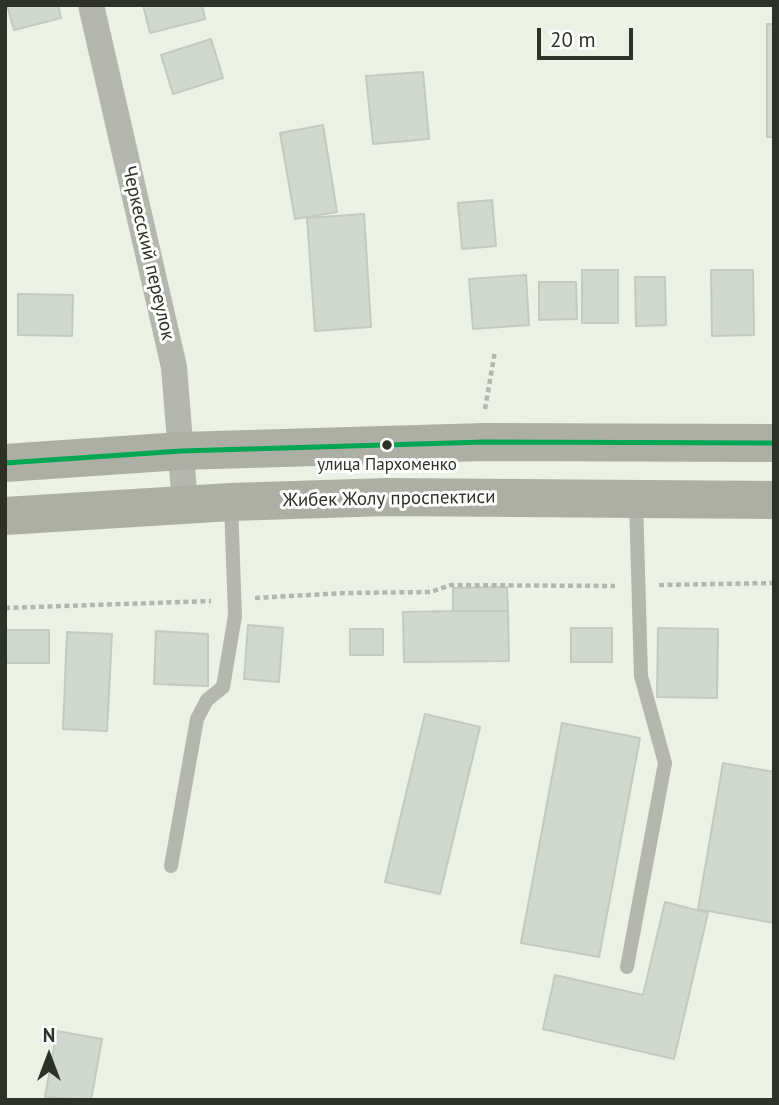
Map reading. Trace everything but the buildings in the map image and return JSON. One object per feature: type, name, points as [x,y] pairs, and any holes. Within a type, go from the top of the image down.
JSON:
[{"type":"main road","points":[[5,463],[181,451],[485,442],[774,443]]},
{"type":"main road","name":"Жибек Жолу проспектиси","points":[[5,516],[231,502],[399,497],[774,500]]},
{"type":"street","name":"Черкесский переулок","points":[[91,5],[174,367],[185,505]]},
{"type":"lane","points":[[627,967],[665,763],[641,676],[636,499]]},
{"type":"lane","points":[[171,866],[197,719],[207,700],[223,687],[235,616],[231,502]]},
{"type":"path","points":[[484,410],[495,351]]},
{"type":"path","points":[[5,608],[234,600],[344,593],[431,592],[450,585],[637,586],[774,583]]},
{"type":"transit line","points":[[5,463],[181,451],[485,442],[774,443]]},
{"type":"place","name":"улица Пархоменко","points":[[387,445]]}]
